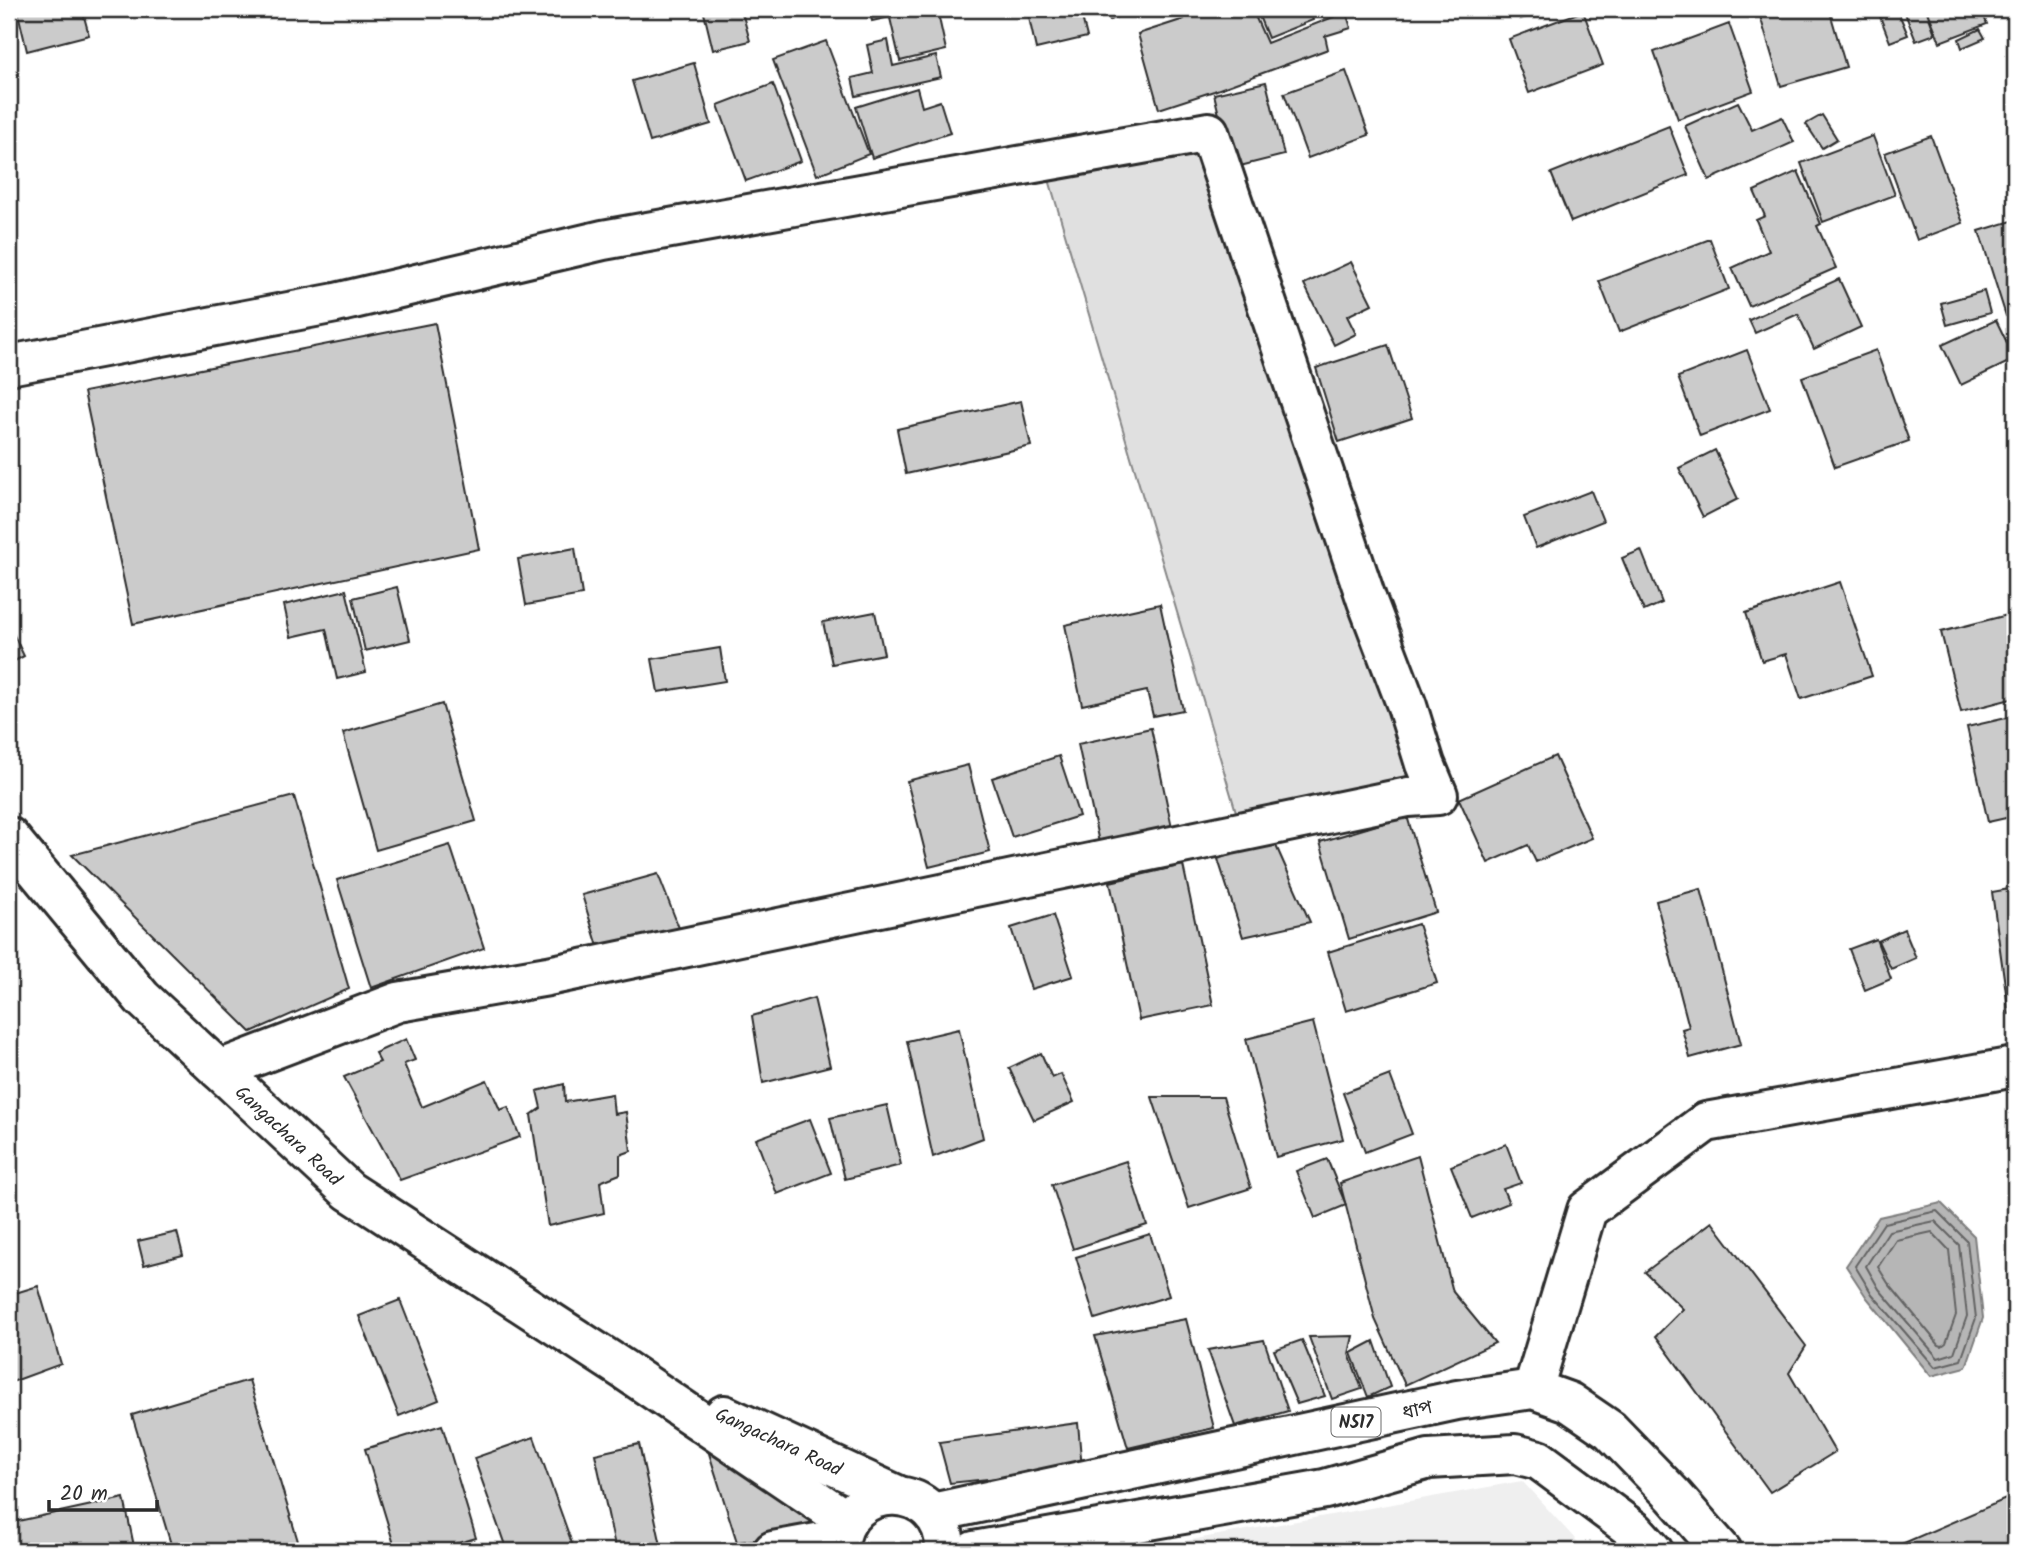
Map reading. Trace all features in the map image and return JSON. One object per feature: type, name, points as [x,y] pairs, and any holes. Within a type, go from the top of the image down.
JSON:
[{"type":"main road","points":[[9,365],[336,303],[603,240],[1209,132],[1367,601],[1407,706],[1424,764],[1438,795],[1408,797],[548,976],[398,1002],[219,1070]]},
{"type":"main road","name":"Gangachara Road","points":[[9,837],[142,998],[349,1191],[623,1369],[841,1537]]},
{"type":"main road","points":[[1533,1389],[1587,1210],[1706,1122],[2015,1067]]},
{"type":"main road","name":"Gangachara Road","points":[[623,1369],[897,1495]]},
{"type":"main road","name":"ধাপ","points":[[932,1513],[1457,1400],[1533,1389],[1569,1402],[1610,1430],[1674,1496],[1722,1551]]},
{"type":"main road","points":[[974,1551],[1325,1489],[1429,1459],[1515,1454],[1539,1461],[1635,1531],[1653,1551]]},
{"type":"main road","points":[[773,1551],[841,1537],[860,1506],[877,1497],[897,1495],[916,1501],[932,1513],[941,1526],[945,1551]]},
{"type":"shaded area","points":[[1222,136],[1413,779],[1237,815],[1048,176]]},
{"type":"shaded area","points":[[1522,1481],[1586,1551],[1129,1551]]},
{"type":"water","points":[[1941,1203],[1974,1236],[1983,1318],[1966,1367],[1931,1376],[1867,1298],[1846,1266],[1879,1217]]},
{"type":"building","points":[[17,9],[82,9],[89,35],[27,51]]},
{"type":"building","points":[[703,9],[758,9],[742,12],[750,41],[713,50]]},
{"type":"building","points":[[869,9],[911,9],[912,12],[872,21]]},
{"type":"building","points":[[937,9],[946,50],[900,61],[890,18]]},
{"type":"building","points":[[1027,9],[1080,9],[1087,37],[1036,49]]},
{"type":"building","points":[[1105,9],[1136,9],[1110,20]]},
{"type":"building","points":[[1181,9],[1252,9],[1267,43],[1346,12],[1351,28],[1325,36],[1328,49],[1159,109],[1138,34],[1184,19]]},
{"type":"building","points":[[1256,9],[1309,9],[1313,20],[1268,38]]},
{"type":"building","points":[[1517,9],[1555,9],[1520,19]]},
{"type":"building","points":[[1784,9],[1829,9],[1846,67],[1781,86],[1760,16]]},
{"type":"building","points":[[1877,9],[1897,9],[1908,35],[1890,42]]},
{"type":"building","points":[[1926,9],[1935,34],[1916,41],[1905,13]]},
{"type":"building","points":[[1927,9],[1981,9],[1987,24],[1940,42]]},
{"type":"building","points":[[1583,11],[1603,65],[1529,93],[1509,39]]},
{"type":"building","points":[[1729,24],[1753,91],[1678,119],[1654,52]]},
{"type":"building","points":[[1980,29],[1985,38],[1962,48],[1959,39]]},
{"type":"building","points":[[888,40],[893,66],[936,56],[941,77],[856,96],[852,78],[873,73],[867,45]]},
{"type":"building","points":[[826,41],[869,154],[817,175],[773,60]]},
{"type":"building","points":[[694,63],[711,124],[650,142],[632,81]]},
{"type":"building","points":[[1346,71],[1369,135],[1308,158],[1284,93]]},
{"type":"building","points":[[1266,82],[1284,155],[1232,168],[1214,94]]},
{"type":"building","points":[[773,84],[801,161],[746,181],[718,105]]},
{"type":"building","points":[[917,88],[922,107],[940,101],[950,133],[872,158],[856,107]]},
{"type":"building","points":[[1738,102],[1752,130],[1782,117],[1794,142],[1709,180],[1685,126]]},
{"type":"building","points":[[1822,115],[1837,139],[1822,148],[1806,124]]},
{"type":"building","points":[[1669,126],[1688,175],[1571,222],[1551,173]]},
{"type":"building","points":[[1873,136],[1895,195],[1823,222],[1801,163]]},
{"type":"building","points":[[1931,136],[1963,223],[1917,240],[1885,153]]},
{"type":"building","points":[[1798,171],[1821,224],[1817,226],[1836,268],[1749,306],[1732,268],[1769,251],[1756,220],[1765,216],[1754,191]]},
{"type":"building","points":[[2015,220],[2015,313],[2006,316],[1979,231]]},
{"type":"building","points":[[1710,239],[1729,289],[1619,332],[1599,281]]},
{"type":"building","points":[[1351,262],[1372,304],[1347,316],[1356,334],[1334,345],[1304,284]]},
{"type":"building","points":[[1839,279],[1861,327],[1814,349],[1798,314],[1755,333],[1749,320]]},
{"type":"building","points":[[1984,291],[1990,313],[1947,325],[1941,303]]},
{"type":"building","points":[[1996,320],[2015,359],[1961,385],[1942,345]]},
{"type":"building","points":[[435,323],[479,549],[133,624],[84,392]]},
{"type":"building","points":[[1388,345],[1412,418],[1339,442],[1316,368]]},
{"type":"building","points":[[1747,350],[1770,409],[1700,436],[1678,377]]},
{"type":"building","points":[[1876,350],[1909,441],[1835,467],[1802,377]]},
{"type":"building","points":[[1021,401],[1031,446],[906,474],[897,429]]},
{"type":"building","points":[[1715,450],[1738,499],[1703,517],[1679,468]]},
{"type":"building","points":[[1591,491],[1603,521],[1536,548],[1524,517]]},
{"type":"building","points":[[575,548],[582,595],[526,605],[518,559]]},
{"type":"building","points":[[1641,550],[1662,603],[1644,611],[1622,558]]},
{"type":"building","points":[[1840,582],[1872,676],[1801,699],[1786,654],[1762,661],[1746,613]]},
{"type":"building","points":[[397,587],[410,640],[365,651],[353,598]]},
{"type":"building","points":[[346,590],[366,672],[337,679],[326,629],[291,637],[284,605]]},
{"type":"building","points":[[1160,604],[1183,710],[1153,716],[1147,691],[1082,705],[1065,625]]},
{"type":"building","points":[[875,612],[884,654],[832,664],[823,622]]},
{"type":"building","points":[[2015,613],[2015,698],[1961,712],[1941,632]]},
{"type":"building","points":[[9,625],[24,656],[9,664]]},
{"type":"building","points":[[720,648],[725,681],[658,692],[652,659]]},
{"type":"building","points":[[442,704],[476,821],[376,850],[343,733]]},
{"type":"building","points":[[2015,716],[2015,816],[1988,822],[1967,727]]},
{"type":"building","points":[[1151,728],[1174,837],[1101,852],[1078,744]]},
{"type":"building","points":[[1059,756],[1079,816],[1012,837],[992,778]]},
{"type":"building","points":[[1555,756],[1592,838],[1536,862],[1528,845],[1488,863],[1459,799]]},
{"type":"building","points":[[968,765],[990,852],[929,867],[907,781]]},
{"type":"building","points":[[294,796],[349,989],[251,1032],[72,855]]},
{"type":"building","points":[[1407,816],[1436,912],[1349,939],[1320,842]]},
{"type":"building","points":[[1273,839],[1310,922],[1243,937],[1218,859]]},
{"type":"building","points":[[450,845],[484,948],[371,988],[337,880]]},
{"type":"building","points":[[1183,865],[1213,1005],[1139,1020],[1110,882]]},
{"type":"building","points":[[658,874],[681,933],[601,956],[582,895]]},
{"type":"building","points":[[2015,888],[2015,1013],[2009,1014],[1992,892]]},
{"type":"building","points":[[1701,889],[1741,1044],[1690,1058],[1682,1029],[1689,1027],[1656,901]]},
{"type":"building","points":[[1053,915],[1073,976],[1031,989],[1011,928]]},
{"type":"building","points":[[1418,924],[1437,983],[1346,1011],[1328,952]]},
{"type":"building","points":[[1904,929],[1916,958],[1891,969],[1878,941]]},
{"type":"building","points":[[1876,939],[1891,979],[1865,990],[1849,949]]},
{"type":"building","points":[[814,998],[830,1066],[763,1083],[752,1016]]},
{"type":"building","points":[[1313,1022],[1343,1139],[1276,1157],[1246,1039]]},
{"type":"building","points":[[959,1029],[983,1138],[933,1157],[907,1041]]},
{"type":"building","points":[[406,1039],[415,1060],[404,1064],[422,1107],[487,1080],[500,1110],[508,1107],[520,1137],[400,1180],[344,1077],[380,1062],[375,1053]]},
{"type":"building","points":[[1041,1053],[1052,1078],[1061,1074],[1074,1102],[1034,1120],[1009,1068]]},
{"type":"building","points":[[1390,1075],[1412,1134],[1365,1152],[1343,1093]]},
{"type":"building","points":[[564,1084],[565,1102],[612,1094],[614,1114],[626,1112],[631,1151],[620,1155],[620,1174],[600,1182],[604,1213],[548,1226],[531,1115],[541,1108],[537,1091]]},
{"type":"building","points":[[1152,1097],[1223,1097],[1251,1188],[1189,1208]]},
{"type":"building","points":[[887,1105],[901,1165],[845,1179],[830,1118]]},
{"type":"building","points":[[810,1119],[831,1173],[777,1194],[756,1139]]},
{"type":"building","points":[[1506,1144],[1521,1183],[1503,1189],[1509,1203],[1472,1218],[1451,1166]]},
{"type":"building","points":[[1418,1156],[1453,1292],[1495,1343],[1405,1385],[1375,1319],[1340,1183]]},
{"type":"building","points":[[1327,1159],[1346,1205],[1315,1218],[1296,1171]]},
{"type":"building","points":[[1126,1161],[1147,1225],[1073,1249],[1052,1185]]},
{"type":"building","points":[[1712,1222],[1806,1346],[1789,1373],[1835,1452],[1770,1492],[1656,1336],[1683,1309],[1645,1272]]},
{"type":"building","points":[[177,1232],[183,1255],[144,1265],[138,1241]]},
{"type":"building","points":[[1150,1234],[1169,1296],[1095,1319],[1076,1257]]},
{"type":"building","points":[[38,1286],[61,1364],[9,1383],[9,1295]]},
{"type":"building","points":[[400,1300],[439,1400],[399,1416],[359,1316]]},
{"type":"building","points":[[1186,1319],[1214,1428],[1128,1448],[1095,1336]]},
{"type":"building","points":[[1353,1336],[1349,1354],[1362,1389],[1332,1399],[1309,1337]]},
{"type":"building","points":[[1264,1340],[1288,1411],[1235,1426],[1208,1350]]},
{"type":"building","points":[[1302,1340],[1325,1396],[1297,1404],[1274,1350]]},
{"type":"building","points":[[1374,1341],[1390,1387],[1368,1397],[1351,1353]]},
{"type":"building","points":[[249,1380],[301,1551],[173,1551],[132,1415]]},
{"type":"building","points":[[1078,1423],[1082,1469],[950,1483],[939,1442]]},
{"type":"building","points":[[442,1425],[476,1538],[431,1551],[396,1551],[365,1449]]},
{"type":"building","points":[[534,1437],[574,1549],[568,1551],[507,1551],[474,1458]]},
{"type":"building","points":[[639,1444],[662,1550],[616,1551],[595,1454]]},
{"type":"building","points":[[707,1447],[817,1494],[808,1533],[737,1542]]},
{"type":"building","points":[[2015,1495],[2015,1551],[1890,1549]]},
{"type":"building","points":[[124,1498],[135,1551],[9,1551],[9,1523]]}]
